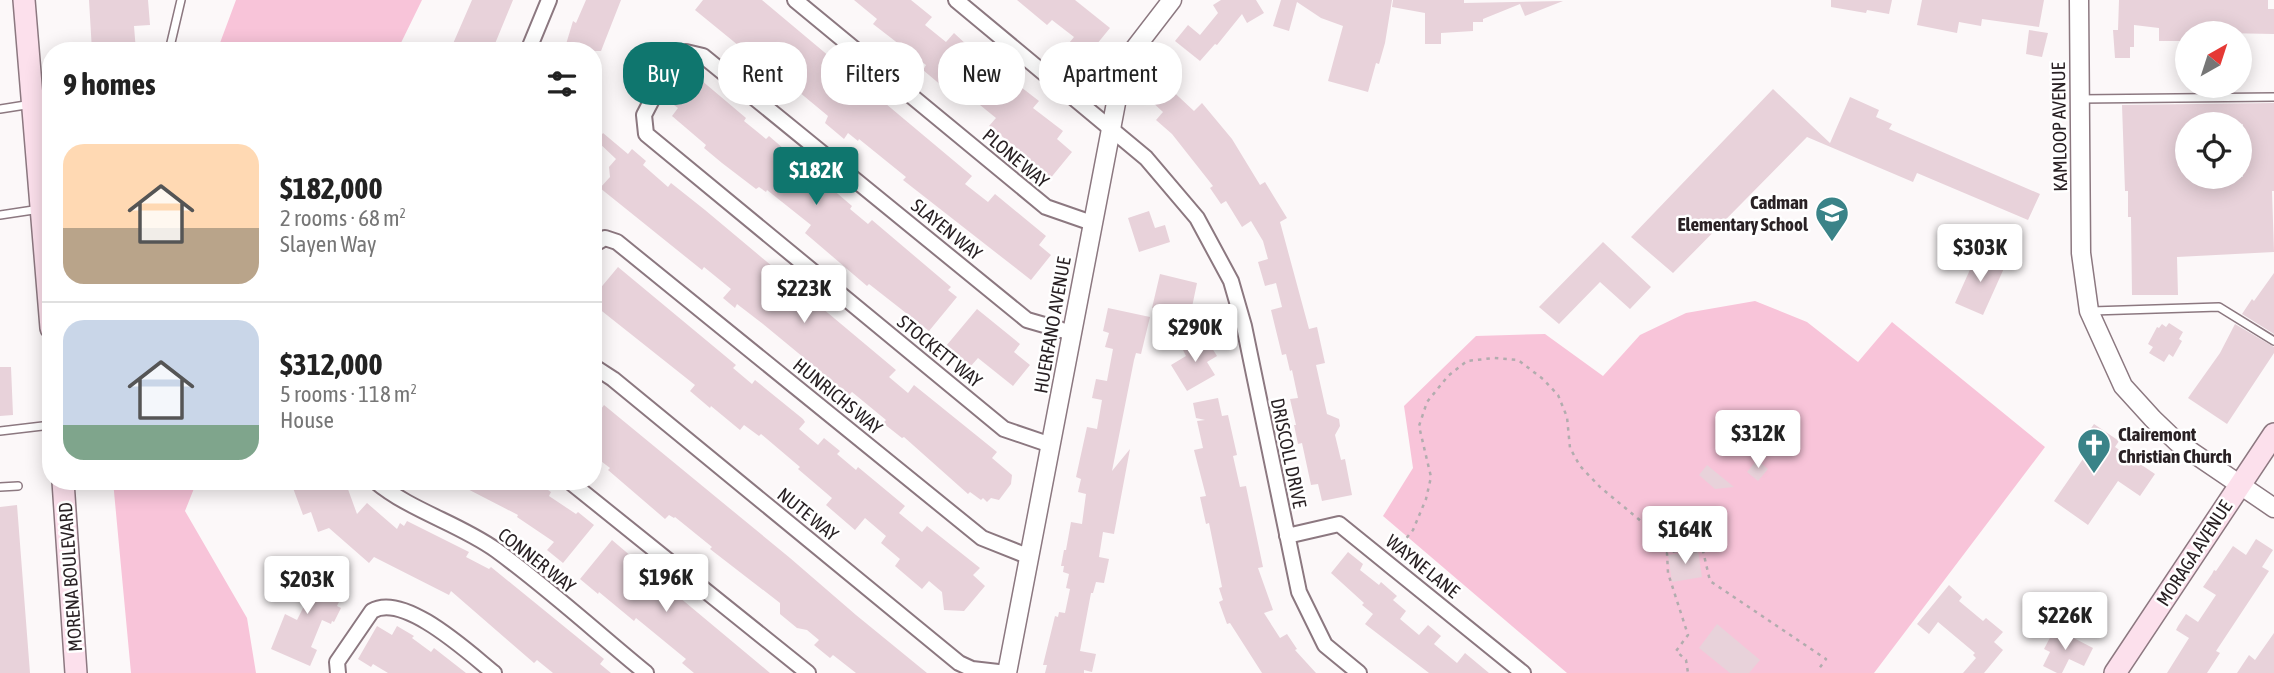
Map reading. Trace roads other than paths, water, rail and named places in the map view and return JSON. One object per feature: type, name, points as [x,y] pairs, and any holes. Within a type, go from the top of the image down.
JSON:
[{"type":"main road","points":[[24,0],[42,221]]},
{"type":"main road","name":"MORAGA AVENUE","points":[[2115,673],[2274,434]]},
{"type":"main road","name":"MORENA BOULEVARD","points":[[64,490],[76,673]]},
{"type":"street","points":[[532,42],[549,0]]},
{"type":"street","name":"PLONE WAY","points":[[795,0],[1046,207],[1092,223]]},
{"type":"street","name":"DRISCOLL DRIVE","points":[[956,0],[1146,158],[1197,218],[1231,281],[1244,326],[1299,592],[1325,645],[1359,673]]},
{"type":"street","name":"HUERFANO AVENUE","points":[[1007,673],[1120,82],[1132,52],[1172,0]]},
{"type":"street","name":"KAMLOOP AVENUE","points":[[2078,0],[2081,253],[2089,311],[2123,386],[2177,442],[2274,508]]},
{"type":"street","name":"SLAYEN WAY","points":[[704,57],[1027,320],[1072,333]]},
{"type":"street","name":"STOCKETT WAY","points":[[649,105],[644,115],[646,135],[1004,429],[1051,445]]},
{"type":"street","name":"HUNRICHS WAY","points":[[602,240],[605,238],[617,242],[982,538],[1030,557]]},
{"type":"street","name":"NUTE WAY","points":[[602,372],[959,663],[972,669],[1007,673]]},
{"type":"street","name":"CONNER WAY","points":[[386,490],[463,529],[496,550],[646,673]]},
{"type":"street","points":[[580,490],[808,673]]},
{"type":"street","name":"WAYNE LANE","points":[[1287,536],[1339,524],[1523,673]]},
{"type":"street","points":[[338,673],[337,662],[372,611],[380,606],[389,606],[425,620],[494,673]]},
{"type":"lane","points":[[171,42],[181,0]]},
{"type":"lane","points":[[2079,99],[2274,97]]},
{"type":"lane","points":[[0,109],[32,104]]},
{"type":"lane","points":[[0,215],[41,209]]},
{"type":"lane","points":[[2089,311],[2219,307],[2274,341]]},
{"type":"lane","points":[[0,431],[42,426]]},
{"type":"lane","points":[[0,487],[18,486]]},
{"type":"place","name":"Cadman Elementary School","points":[[1832,243]]},
{"type":"place","name":"Clairemont Christian Church","points":[[2094,475]]}]
